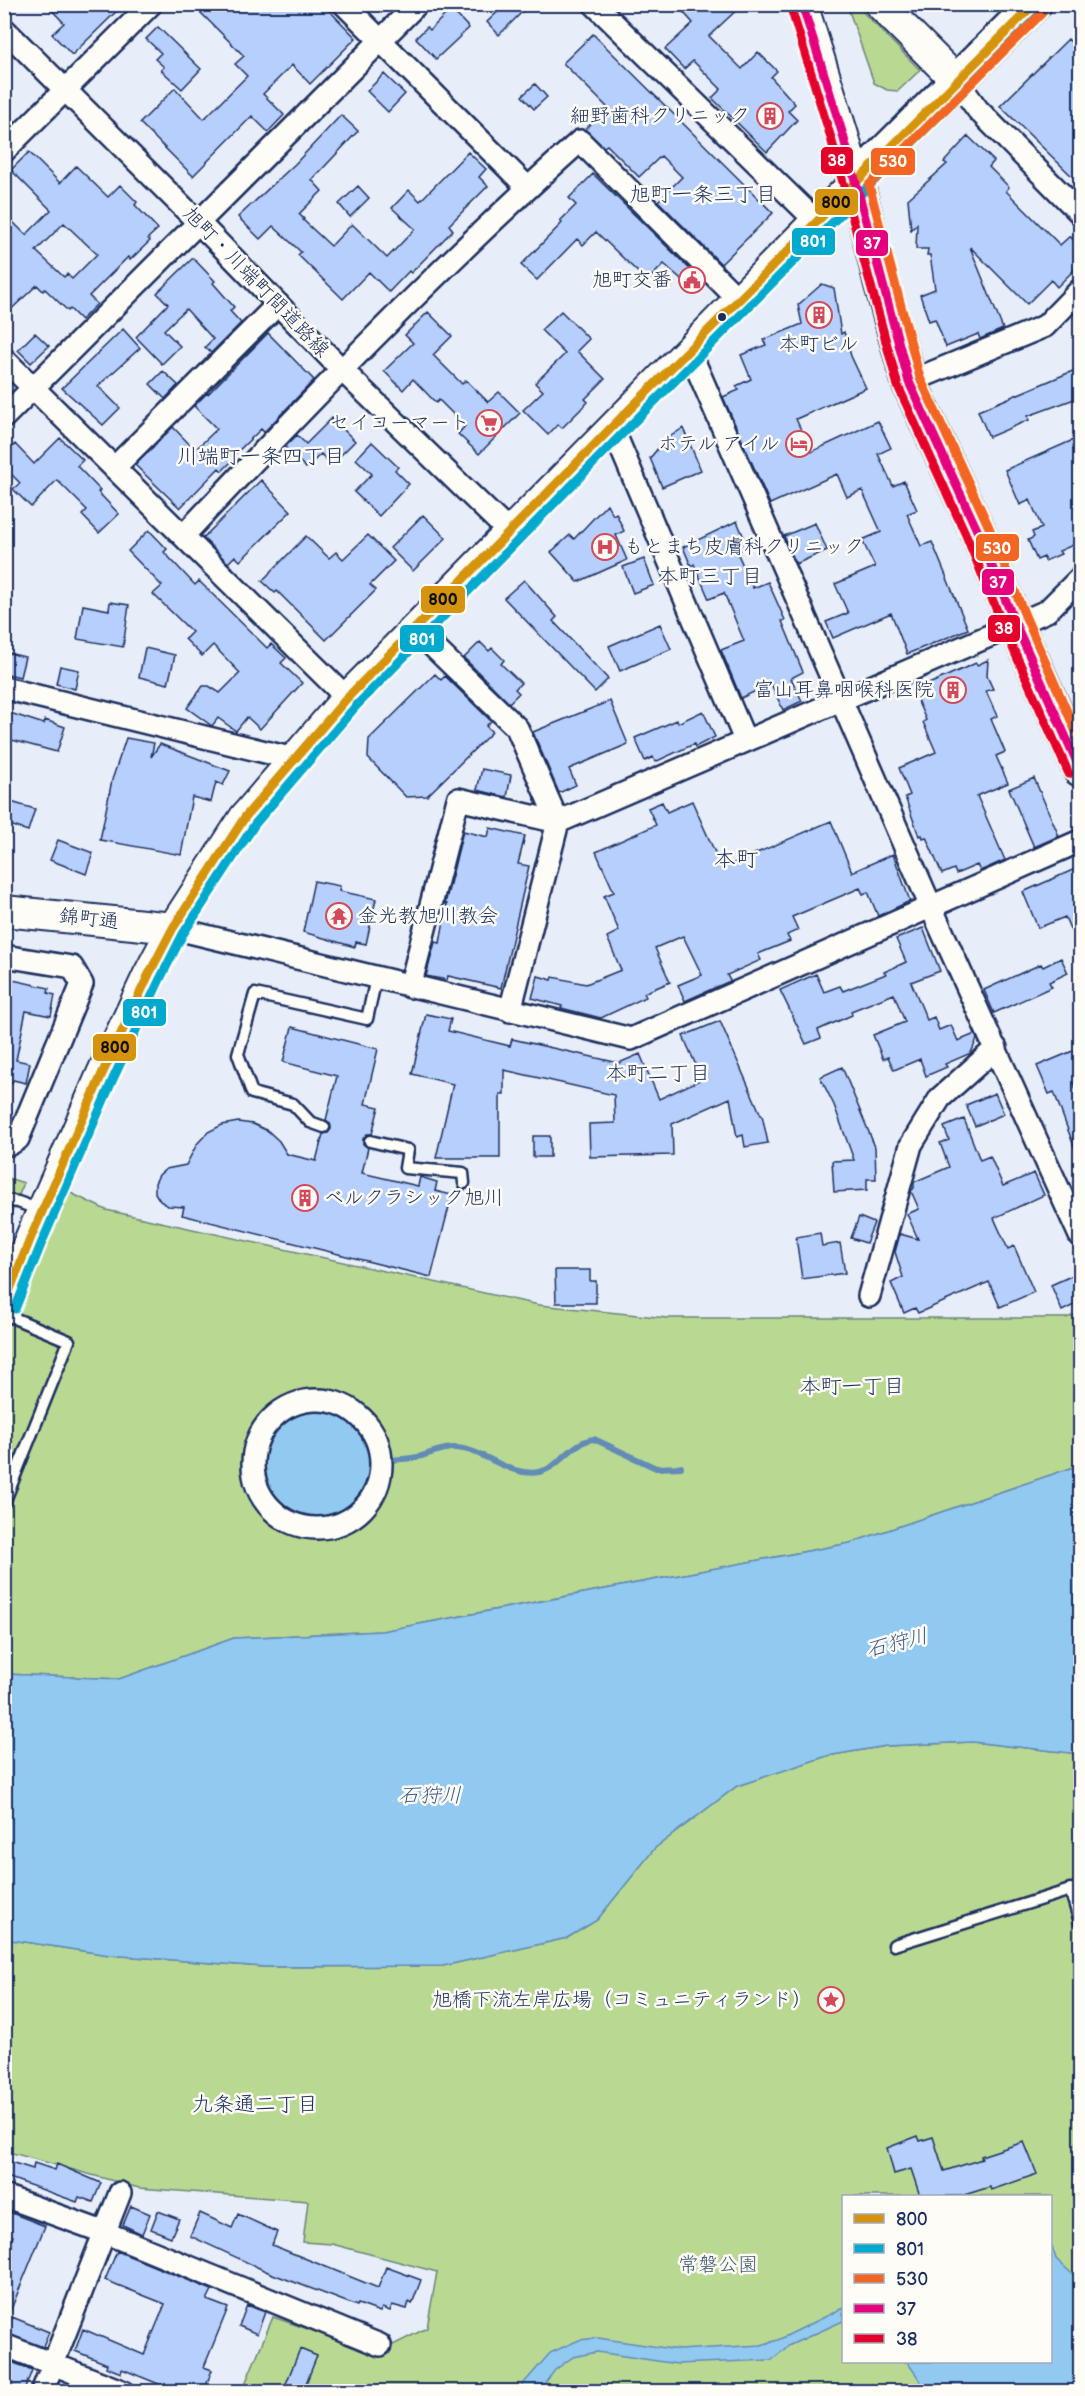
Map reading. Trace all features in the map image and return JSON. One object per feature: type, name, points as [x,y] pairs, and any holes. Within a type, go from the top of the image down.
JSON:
[{"type":"highway","points":[[1034,4],[856,181],[909,382],[977,530],[1015,623],[1080,769]]},
{"type":"street","points":[[4,151],[151,4]]},
{"type":"street","points":[[344,4],[528,188]]},
{"type":"street","points":[[4,417],[200,224],[417,4]]},
{"type":"street","points":[[594,4],[816,221]]},
{"type":"street","points":[[4,1305],[102,1074],[173,928],[245,817],[347,698],[856,181],[802,4]]},
{"type":"street","points":[[880,4],[957,81],[978,110],[1080,213]]},
{"type":"street","name":"旭町・川端町間道路線","points":[[4,29],[200,224],[341,369],[510,533]]},
{"type":"street","points":[[183,536],[341,369],[528,188],[580,141],[739,300]]},
{"type":"street","points":[[909,382],[1045,326],[1080,290]]},
{"type":"street","points":[[114,468],[278,304]]},
{"type":"street","points":[[689,350],[931,907],[1080,1236]]},
{"type":"street","points":[[4,359],[347,698]]},
{"type":"street","points":[[612,427],[745,740]]},
{"type":"street","points":[[410,987],[458,799],[558,822],[1047,610],[1080,578]]},
{"type":"street","points":[[415,629],[517,728],[558,822],[510,1011]]},
{"type":"street","points":[[4,688],[294,759]]},
{"type":"street","points":[[173,928],[631,1039],[1080,841]]},
{"type":"street","name":"錦町通","points":[[4,911],[173,928]]},
{"type":"street","points":[[4,956],[72,967],[82,984],[18,1139],[10,1143],[4,1142]]},
{"type":"street","points":[[869,1296],[911,1144],[940,1098],[996,1048]]},
{"type":"street","points":[[313,1400],[339,1404],[354,1412],[366,1423],[375,1437],[380,1453],[381,1477],[369,1502],[361,1511],[335,1525],[313,1528],[291,1522],[272,1509],[259,1491],[253,1460],[260,1435],[271,1420],[293,1405],[313,1400]]},
{"type":"street","points":[[42,2391],[120,2193]]},
{"type":"street","points":[[4,2196],[106,2233],[380,2345]]},
{"type":"street","points":[[4,2344],[124,2391]]},
{"type":"lane","points":[[324,1127],[310,1122],[293,1104],[252,1093],[238,1054],[255,994],[367,1019],[376,978]]},
{"type":"lane","points":[[370,1141],[408,1150],[405,1168],[463,1173],[464,1183]]},
{"type":"lane","points":[[4,1200],[18,1202],[37,1224]]},
{"type":"lane","points":[[4,1314],[69,1341],[4,1503]]},
{"type":"lane","points":[[894,1945],[1075,1888],[1080,1922]]},
{"type":"green space","points":[[847,5],[856,5],[920,70],[898,91],[887,90],[874,83]]},
{"type":"green space","points":[[5,1177],[24,1183],[5,1228]]},
{"type":"green space","points":[[54,1185],[106,1210],[539,1305],[667,1318],[1066,1318],[1080,1313],[1080,1465],[850,1543],[382,1631],[234,1638],[119,1679],[5,1674],[5,1310]]},
{"type":"green space","name":"常磐公園","points":[[972,1742],[1080,1754],[1080,2391],[242,2391],[273,2317],[377,2353],[427,2328],[437,2272],[332,2244],[303,2242],[308,2201],[139,2188],[5,2151],[5,1939],[109,1955],[264,1967],[443,1966],[567,1938],[597,1920],[655,1848],[737,1786],[827,1756],[886,1746]]},
{"type":"water","points":[[318,1407],[340,1411],[358,1424],[371,1442],[375,1464],[371,1486],[358,1504],[340,1517],[318,1521],[296,1517],[278,1504],[265,1486],[261,1464],[265,1442],[278,1424],[296,1411]]},
{"type":"water","name":"石狩川","points":[[1080,1465],[1080,1754],[972,1742],[886,1746],[827,1756],[737,1786],[655,1848],[597,1920],[567,1938],[443,1966],[264,1967],[109,1955],[5,1939],[5,1674],[119,1679],[234,1638],[382,1631],[850,1543]]},
{"type":"water","points":[[1052,2246],[1056,2259],[1080,2281],[1080,2391],[921,2391],[920,2380],[908,2363],[1052,2363]]},
{"type":"water","points":[[842,2308],[842,2321],[788,2346],[772,2360],[677,2364],[597,2352],[573,2357],[555,2370],[539,2391],[517,2391],[550,2353],[579,2340],[598,2338],[679,2350],[761,2345],[778,2340]]},
{"type":"building","points":[[46,4],[124,4],[72,55],[52,34],[64,23]]},
{"type":"building","points":[[192,4],[323,4],[356,38],[310,84],[292,65],[263,94],[284,115],[268,132],[252,116],[193,176],[140,123],[175,88],[204,119],[247,76],[235,64],[244,56]]},
{"type":"building","points":[[506,4],[530,4],[499,35],[487,22]]},
{"type":"building","points":[[676,4],[743,4],[709,36],[742,69],[758,52],[777,71],[771,77],[795,104],[788,111],[797,120],[767,152],[712,98],[721,89],[693,61],[684,69],[665,49],[693,23]]},
{"type":"building","points":[[451,9],[469,28],[436,59],[416,38],[427,27],[430,30]]},
{"type":"building","points":[[158,27],[201,69],[182,89],[161,70],[164,67],[155,59],[161,53],[146,39]]},
{"type":"building","points":[[593,34],[773,213],[721,264],[658,201],[682,177],[661,156],[639,177],[607,145],[604,147],[585,130],[607,107],[563,63]]},
{"type":"building","points":[[1068,39],[1080,51],[1080,184],[1000,106]]},
{"type":"building","points":[[384,74],[405,94],[388,112],[367,91]]},
{"type":"building","points":[[535,84],[547,97],[534,109],[522,96]]},
{"type":"building","points":[[341,115],[358,131],[312,180],[322,191],[299,214],[331,246],[352,224],[387,258],[415,229],[392,208],[409,190],[420,201],[468,152],[486,169],[479,177],[488,186],[449,225],[453,230],[389,292],[369,272],[343,299],[298,255],[301,252],[273,226],[260,239],[238,217],[295,164]]},
{"type":"building","points":[[968,136],[994,161],[989,167],[1009,187],[1006,191],[1060,245],[1070,236],[1080,248],[1080,264],[1057,287],[1051,280],[1027,304],[970,247],[1003,329],[980,339],[978,334],[946,347],[935,319],[929,321],[920,295],[935,289],[930,255],[927,255],[928,249],[916,249],[917,224],[911,230],[908,199],[947,164],[944,162]]},
{"type":"building","points":[[29,152],[60,183],[76,166],[108,197],[120,185],[158,229],[148,238],[150,241],[130,260],[128,257],[89,296],[97,304],[81,320],[45,289],[43,291],[37,285],[4,316],[4,213],[26,235],[51,210],[11,170]],"holes":[[[64,223],[97,254],[72,279],[67,274],[64,277],[36,251]]]},
{"type":"building","points":[[593,174],[703,282],[695,291],[664,264],[647,281],[596,232],[583,245],[577,239],[537,280],[521,265],[562,223],[560,221],[576,205],[569,198]]},
{"type":"building","points":[[358,186],[369,198],[350,217],[339,204]]},
{"type":"building","points":[[193,258],[215,281],[213,283],[234,307],[230,311],[241,323],[211,353],[205,347],[213,339],[186,309],[164,330],[180,346],[162,364],[136,337],[168,304],[157,293]]},
{"type":"building","points":[[822,284],[834,288],[841,334],[844,332],[851,356],[866,388],[796,419],[811,452],[878,421],[891,448],[878,454],[893,486],[904,481],[917,510],[907,514],[921,546],[932,542],[968,629],[907,654],[891,613],[833,638],[826,622],[848,613],[835,584],[875,567],[862,540],[881,532],[862,490],[847,497],[837,474],[770,504],[723,397],[739,390],[736,386],[751,379],[741,355],[766,345],[763,340],[802,324],[798,305]]},
{"type":"building","points":[[561,311],[589,339],[577,351],[605,379],[585,399],[588,402],[562,428],[558,424],[548,435],[523,410],[543,391],[535,383],[565,354],[541,330]]},
{"type":"building","points":[[428,312],[452,336],[433,355],[462,384],[466,380],[488,402],[499,392],[520,413],[479,454],[458,434],[465,426],[439,400],[436,403],[413,379],[403,390],[384,371],[413,343],[405,335]]},
{"type":"building","points":[[123,329],[140,348],[98,386],[120,408],[103,425],[62,388]]},
{"type":"building","points":[[35,333],[49,346],[31,363],[18,350]]},
{"type":"building","points":[[268,333],[314,380],[264,432],[261,429],[233,456],[235,458],[222,471],[219,468],[180,508],[135,465],[173,427],[195,450],[217,429],[194,406]]},
{"type":"building","points":[[1080,368],[1080,397],[1028,416],[1029,420],[989,437],[978,411]]},
{"type":"building","points":[[163,371],[178,385],[165,399],[150,384]]},
{"type":"building","points":[[332,418],[355,441],[331,465],[321,454],[306,468],[285,447],[297,435],[306,444]]},
{"type":"building","points":[[683,428],[701,470],[662,487],[650,458],[665,440]]},
{"type":"building","points":[[1080,437],[1080,542],[1059,551],[1061,554],[1045,561],[1044,557],[1037,560],[1028,540],[1034,537],[1032,532],[1042,528],[1030,500],[1020,505],[1005,470]]},
{"type":"building","points":[[60,438],[83,460],[77,466],[119,514],[99,533],[82,515],[87,510],[57,480],[31,507],[13,489],[20,483],[4,467],[4,454],[15,444],[34,464]]},
{"type":"building","points":[[372,442],[398,467],[395,470],[409,484],[379,516],[354,492],[372,474],[356,459]]},
{"type":"building","points":[[261,480],[291,511],[240,561],[235,556],[228,563],[203,538]]},
{"type":"building","points":[[607,504],[613,515],[616,513],[624,531],[616,535],[627,560],[578,582],[551,552],[570,535],[574,539]]},
{"type":"building","points":[[423,515],[446,538],[413,571],[390,548]]},
{"type":"building","points":[[737,521],[748,547],[737,552],[753,588],[768,582],[785,620],[782,621],[803,672],[791,678],[802,701],[783,710],[771,684],[741,698],[721,650],[744,641],[724,593],[709,599],[694,564],[691,566],[683,547]]},
{"type":"building","points":[[815,523],[827,550],[796,564],[784,536]]},
{"type":"building","points":[[149,530],[167,549],[164,552],[195,585],[199,581],[267,648],[271,644],[286,658],[281,663],[302,683],[260,729],[247,717],[236,731],[218,718],[212,726],[187,708],[203,686],[209,686],[220,693],[240,673],[213,645],[202,656],[185,639],[192,632],[153,594],[162,586],[128,551]]},
{"type":"building","points":[[368,535],[394,561],[370,585],[376,590],[326,640],[277,591],[275,593],[262,581],[306,536],[329,558],[336,552],[343,559]]},
{"type":"building","points":[[644,559],[654,585],[633,593],[623,567]]},
{"type":"building","points":[[524,580],[557,617],[553,621],[608,679],[595,692],[504,598]]},
{"type":"building","points":[[110,602],[129,605],[123,647],[77,639],[83,605],[109,610]]},
{"type":"building","points":[[660,624],[671,649],[620,671],[609,646]]},
{"type":"building","points":[[480,642],[489,651],[492,648],[504,660],[501,664],[521,683],[515,689],[519,693],[509,703],[464,658]]},
{"type":"building","points":[[145,648],[175,655],[168,684],[139,677]]},
{"type":"building","points":[[4,652],[25,657],[20,677],[4,673]]},
{"type":"building","points":[[988,660],[987,676],[993,689],[986,691],[997,716],[991,719],[1005,752],[996,756],[1008,783],[977,796],[1005,860],[980,871],[977,865],[956,874],[954,869],[942,874],[926,837],[919,836],[905,797],[910,795],[899,768],[936,752],[923,722],[926,720],[913,691],[976,663],[977,665]]},
{"type":"building","points":[[60,666],[79,670],[75,689],[56,684]]},
{"type":"building","points":[[435,674],[441,680],[445,676],[491,721],[486,726],[492,732],[427,796],[406,797],[368,758],[369,739]]},
{"type":"building","points":[[610,701],[628,744],[569,769],[576,785],[559,793],[533,732]]},
{"type":"building","points":[[703,711],[715,737],[655,762],[653,757],[645,761],[635,738],[677,720],[678,723]]},
{"type":"building","points":[[10,713],[44,724],[45,720],[65,727],[57,752],[4,738],[4,729]]},
{"type":"building","points":[[126,738],[154,743],[151,757],[160,744],[230,771],[223,785],[216,782],[211,802],[192,797],[181,855],[100,840],[112,780]]},
{"type":"building","points":[[482,769],[511,775],[507,797],[477,790]]},
{"type":"building","points":[[1034,778],[1059,836],[1034,847],[1009,789]]},
{"type":"building","points":[[4,800],[35,809],[28,831],[4,823]]},
{"type":"building","points":[[692,801],[722,868],[831,821],[852,872],[893,854],[910,901],[878,916],[868,892],[863,894],[860,888],[792,917],[798,930],[787,935],[790,941],[758,954],[761,960],[727,975],[730,981],[685,1001],[678,985],[702,975],[683,936],[655,948],[670,982],[644,993],[646,997],[601,1018],[532,998],[538,976],[586,984],[621,970],[607,937],[619,931],[604,896],[614,892],[596,852],[656,825],[648,808],[662,802],[667,812]]},
{"type":"building","points":[[490,828],[525,836],[518,864],[529,866],[501,988],[448,976],[447,980],[426,976],[435,942],[440,943],[447,904],[445,904],[463,831],[488,837]]},
{"type":"building","points":[[58,840],[93,853],[86,874],[50,860]]},
{"type":"building","points":[[1075,869],[1080,881],[1080,952],[1065,917],[1038,928],[1023,892]]},
{"type":"building","name":"金光教旭川教会","points":[[314,881],[340,886],[339,891],[376,899],[366,944],[356,942],[355,947],[303,932]]},
{"type":"building","points":[[923,928],[940,971],[911,982],[927,1020],[934,1017],[939,1030],[951,1025],[958,1041],[975,1034],[977,1039],[971,1053],[945,1064],[947,1067],[926,1076],[920,1059],[894,1070],[888,1057],[883,1059],[873,1035],[905,1022],[894,994],[851,1011],[852,1015],[818,1030],[821,1038],[806,1044],[780,990],[816,974],[824,992],[840,986],[843,991],[886,974],[884,972],[906,962],[896,939]]},
{"type":"building","points":[[1061,958],[1068,973],[1049,982],[1052,987],[994,1013],[984,990],[1041,964],[1043,967]]},
{"type":"building","points":[[4,978],[49,988],[48,993],[55,995],[51,1016],[26,1011],[16,1060],[30,1063],[26,1083],[13,1080],[12,1083],[4,1082]]},
{"type":"building","points":[[426,1014],[451,1019],[448,1031],[510,1046],[512,1039],[619,1063],[640,1054],[659,1099],[702,1079],[683,1036],[720,1021],[762,1115],[768,1143],[745,1147],[743,1135],[737,1137],[730,1098],[672,1124],[673,1155],[590,1157],[589,1124],[615,1123],[614,1095],[504,1070],[504,1094],[500,1094],[500,1158],[436,1158],[453,1084],[412,1074]]},
{"type":"building","name":"ベルクラシック旭川","points":[[292,1027],[378,1049],[365,1104],[379,1107],[372,1134],[367,1134],[363,1139],[363,1144],[368,1148],[362,1173],[418,1186],[420,1177],[437,1182],[435,1191],[452,1195],[431,1277],[182,1215],[184,1207],[168,1206],[160,1201],[155,1193],[155,1183],[159,1175],[166,1169],[186,1165],[197,1144],[208,1132],[222,1125],[238,1122],[253,1124],[268,1131],[279,1141],[287,1154],[316,1161],[323,1134],[328,1133],[331,1129],[330,1123],[326,1120],[337,1076],[283,1062]]},
{"type":"building","points":[[1080,1048],[1080,1081],[1074,1084],[1080,1102],[1079,1160],[1054,1092],[1049,1094],[1037,1066]]},
{"type":"building","points":[[842,1067],[875,1147],[876,1179],[867,1179],[867,1190],[834,1192],[832,1161],[854,1160],[834,1105],[820,1077]]},
{"type":"building","points":[[995,1093],[1004,1114],[975,1126],[966,1105]]},
{"type":"building","points":[[964,1119],[980,1160],[990,1156],[1003,1186],[1034,1173],[1044,1195],[994,1218],[1008,1249],[1014,1246],[1034,1292],[1000,1307],[989,1282],[918,1313],[915,1308],[904,1313],[891,1283],[903,1277],[895,1252],[900,1234],[918,1239],[907,1214],[919,1209],[911,1191],[914,1188],[914,1182],[949,1167],[940,1143],[949,1140],[944,1127]]},
{"type":"building","points":[[533,1136],[550,1136],[550,1157],[533,1157]]},
{"type":"building","points":[[859,1217],[874,1223],[866,1243],[851,1238]]},
{"type":"building","points":[[820,1233],[822,1246],[840,1243],[845,1273],[802,1279],[796,1237]]},
{"type":"building","points":[[555,1270],[590,1270],[590,1281],[596,1281],[596,1303],[556,1303]]},
{"type":"building","points":[[1080,1272],[1080,1302],[1062,1311],[1051,1285]]},
{"type":"building","points":[[918,2136],[920,2141],[933,2137],[944,2171],[1024,2142],[1037,2174],[991,2190],[990,2187],[964,2195],[920,2195],[911,2169],[894,2174],[887,2148]]},
{"type":"building","points":[[4,2160],[33,2169],[34,2163],[55,2170],[57,2164],[101,2183],[93,2202],[79,2197],[77,2202],[4,2176]]},
{"type":"building","points":[[131,2206],[150,2214],[142,2234],[123,2225]]},
{"type":"building","points":[[4,2210],[45,2226],[5,2324],[4,2258],[13,2236],[4,2233]]},
{"type":"building","points":[[158,2211],[179,2219],[171,2237],[151,2229]]},
{"type":"building","points":[[200,2213],[232,2228],[238,2214],[277,2232],[272,2245],[378,2288],[386,2267],[421,2280],[412,2304],[409,2302],[407,2309],[392,2305],[390,2311],[382,2308],[380,2312],[358,2304],[357,2306],[270,2273],[190,2236]]},
{"type":"building","points":[[117,2251],[212,2290],[207,2300],[228,2308],[204,2367],[212,2370],[204,2391],[186,2386],[183,2391],[166,2387],[122,2369],[121,2373],[106,2367],[107,2364],[75,2351],[83,2329],[144,2355],[165,2304],[105,2280]]},
{"type":"building","points":[[247,2305],[265,2312],[257,2334],[239,2326]]},
{"type":"building","points":[[12,2317],[49,2332],[43,2347],[5,2333]]},
{"type":"building","points":[[300,2349],[317,2356],[303,2391],[283,2391]]},
{"type":"building","points":[[4,2359],[32,2370],[24,2391],[4,2383]]},
{"type":"waterway","points":[[390,1460],[415,1458],[454,1448],[465,1449],[517,1471],[539,1472],[546,1470],[579,1444],[594,1439],[656,1468],[681,1467]]},
{"type":"transit line","name":"37","points":[[802,4],[843,135],[909,382],[977,530],[1015,623],[1080,769]]},
{"type":"transit line","name":"800","points":[[4,1304],[102,1074],[149,974],[173,928],[245,817],[347,698],[612,427],[1034,4]]},
{"type":"transit line","name":"38","points":[[791,8],[831,138],[898,386],[966,535],[1004,628],[1069,774]]},
{"type":"transit line","name":"801","points":[[15,1309],[113,1079],[160,979],[183,934],[255,824],[356,706],[621,435],[1042,12]]},
{"type":"transit line","name":"530","points":[[1042,13],[869,185],[920,378],[988,525],[1080,741]]},
{"type":"place","name":"細野歯科クリニック","points":[[770,116]]},
{"type":"place","name":"旭町交番","points":[[692,280]]},
{"type":"place","name":"本町ビル","points":[[819,315]]},
{"type":"place","name":"セイコーマート","points":[[489,423]]},
{"type":"place","name":"ホテル アイル","points":[[799,444]]},
{"type":"place","name":"もとまち皮膚科クリニック","points":[[605,547]]},
{"type":"place","name":"富山耳鼻咽喉科医院","points":[[953,690]]},
{"type":"place","name":"金光教旭川教会","points":[[339,916]]},
{"type":"place","name":"ベルクラシック旭川","points":[[305,1198]]},
{"type":"place","name":"旭橋下流左岸広場（コミュニティランド）","points":[[831,2000]]},
{"type":"district","name":"旭町一条三丁目","points":[[703,194]]},
{"type":"district","name":"川端町一条四丁目","points":[[261,456]]},
{"type":"district","name":"本町三丁目","points":[[710,576]]},
{"type":"district","name":"本町","points":[[736,859]]},
{"type":"district","name":"本町二丁目","points":[[658,1073]]},
{"type":"district","name":"本町一丁目","points":[[852,1386]]},
{"type":"district","name":"九条通二丁目","points":[[255,2104]]}]
